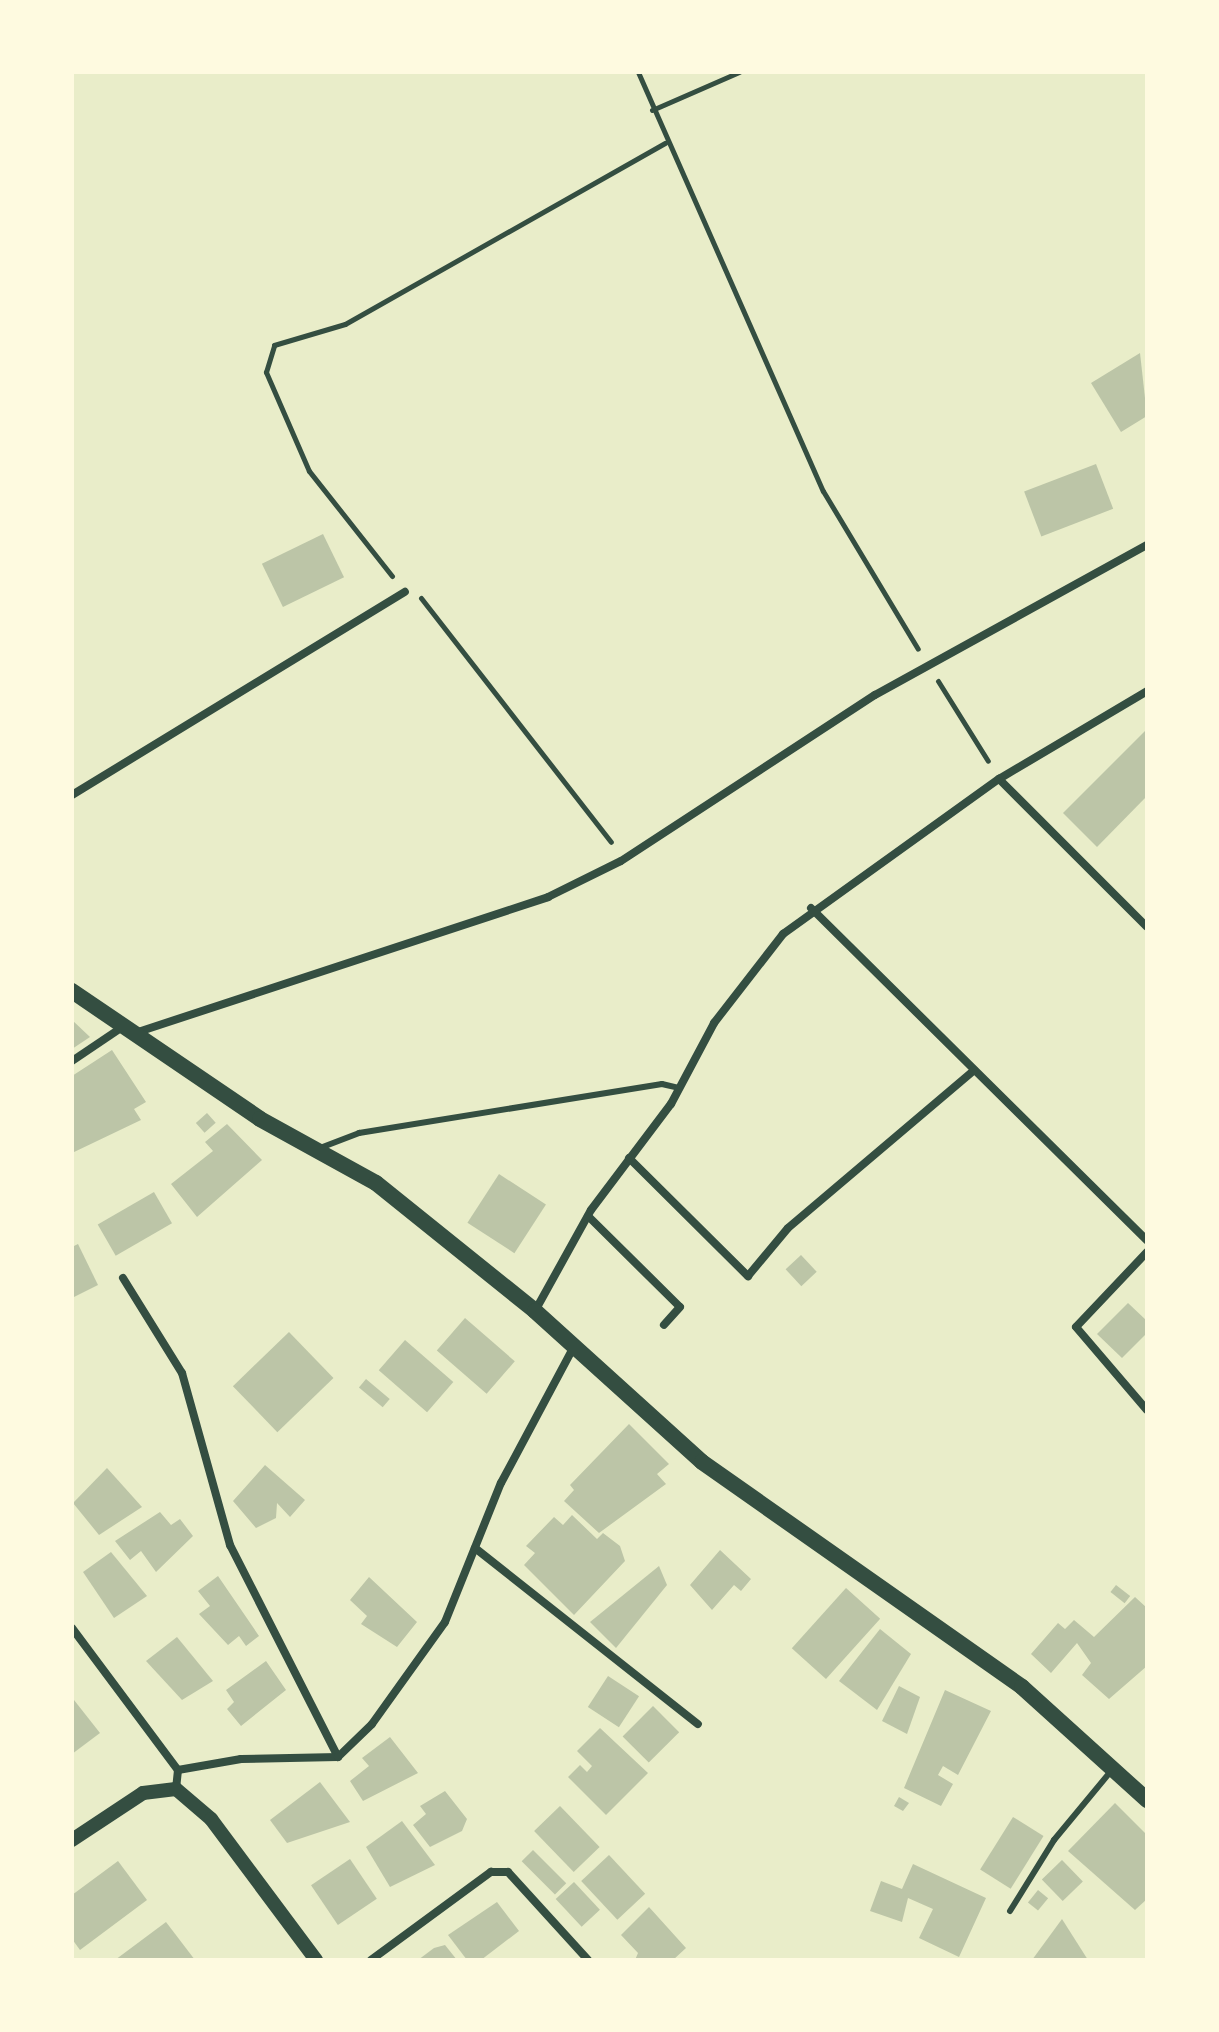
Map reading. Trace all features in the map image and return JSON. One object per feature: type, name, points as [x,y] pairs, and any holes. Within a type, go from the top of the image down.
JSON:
[{"type":"main road","points":[[72,991],[126,1031],[316,1150],[376,1183],[535,1311],[572,1350],[702,1462],[1022,1687],[1147,1800]]},
{"type":"street","points":[[72,1061],[126,1031],[548,897],[621,861],[875,695],[930,669],[1147,545]]},
{"type":"street","points":[[72,795],[405,592]]},
{"type":"street","points":[[535,1311],[588,1216],[679,1088],[746,976],[811,908],[999,779],[1147,691]]},
{"type":"street","points":[[999,779],[1147,927]]},
{"type":"street","points":[[811,908],[1147,1241]]},
{"type":"street","points":[[629,1158],[748,1276],[788,1228],[974,1070]]},
{"type":"street","points":[[588,1216],[680,1307],[664,1325]]},
{"type":"street","points":[[1147,1252],[1076,1327],[1147,1410]]},
{"type":"street","points":[[123,1278],[182,1373],[230,1545],[338,1757]]},
{"type":"street","points":[[178,1770],[338,1757],[372,1724],[445,1622],[475,1548],[572,1350]]},
{"type":"street","points":[[475,1548],[698,1724]]},
{"type":"street","points":[[72,1628],[178,1770],[176,1789]]},
{"type":"street","points":[[72,1840],[143,1793],[176,1789],[211,1819],[316,1960]]},
{"type":"street","points":[[371,1960],[491,1872],[508,1872],[588,1960]]},
{"type":"lane","points":[[316,1150],[359,1133],[662,1084],[679,1088]]},
{"type":"lane","points":[[1010,1911],[1054,1840],[1112,1770]]},
{"type":"path","points":[[638,72],[665,143],[823,491],[999,779]]},
{"type":"path","points":[[652,110],[739,72]]},
{"type":"path","points":[[621,861],[424,599],[405,592],[309,471],[266,372],[274,345],[345,324],[665,143]]},
{"type":"building","points":[[1140,353],[1147,416],[1121,432],[1091,383]]},
{"type":"building","points":[[1096,464],[1113,509],[1041,536],[1024,492]]},
{"type":"building","points":[[323,534],[344,577],[283,607],[262,564]]},
{"type":"building","points":[[1147,729],[1147,796],[1097,847],[1063,813]]},
{"type":"building","points":[[72,1020],[90,1037],[72,1049]]},
{"type":"building","points":[[112,1050],[146,1102],[134,1109],[141,1120],[72,1153],[72,1076]]},
{"type":"building","points":[[207,1113],[216,1123],[205,1133],[196,1123]]},
{"type":"building","points":[[227,1124],[262,1160],[197,1217],[171,1184],[213,1151],[205,1142]]},
{"type":"building","points":[[499,1174],[546,1204],[514,1253],[467,1223]]},
{"type":"building","points":[[154,1192],[172,1223],[116,1256],[98,1224]]},
{"type":"building","points":[[78,1244],[98,1285],[72,1298],[72,1247]]},
{"type":"building","points":[[801,1255],[817,1272],[801,1286],[786,1269]]},
{"type":"building","points":[[1128,1303],[1147,1321],[1147,1333],[1122,1358],[1097,1334]]},
{"type":"building","points":[[465,1318],[515,1361],[487,1394],[437,1350]]},
{"type":"building","points":[[289,1332],[333,1378],[277,1432],[233,1386]]},
{"type":"building","points":[[405,1340],[453,1382],[427,1412],[379,1370]]},
{"type":"building","points":[[366,1379],[390,1399],[383,1407],[359,1387]]},
{"type":"building","points":[[629,1424],[669,1464],[657,1474],[666,1484],[599,1533],[564,1501],[574,1490],[570,1485]]},
{"type":"building","points":[[265,1465],[305,1500],[290,1517],[277,1503],[276,1518],[256,1528],[233,1501]]},
{"type":"building","points":[[107,1468],[142,1507],[99,1535],[73,1503]]},
{"type":"building","points":[[160,1512],[171,1525],[180,1519],[193,1536],[156,1572],[141,1551],[130,1560],[115,1541]]},
{"type":"building","points":[[572,1515],[597,1539],[603,1533],[620,1546],[625,1561],[574,1615],[524,1565],[535,1553],[526,1546],[554,1517],[563,1525]]},
{"type":"building","points":[[720,1550],[751,1579],[741,1591],[734,1585],[712,1610],[690,1585]]},
{"type":"building","points":[[111,1552],[147,1596],[114,1618],[83,1572]]},
{"type":"building","points":[[659,1566],[667,1585],[616,1648],[590,1622]]},
{"type":"building","points":[[218,1576],[259,1636],[246,1646],[239,1636],[228,1645],[199,1614],[210,1606],[198,1591]]},
{"type":"building","points":[[369,1577],[417,1622],[397,1647],[361,1624],[367,1616],[350,1600]]},
{"type":"building","points":[[1116,1585],[1130,1596],[1125,1603],[1110,1592]]},
{"type":"building","points":[[846,1588],[880,1619],[826,1679],[792,1648]]},
{"type":"building","points":[[1135,1597],[1147,1608],[1147,1666],[1109,1699],[1082,1675],[1091,1663],[1077,1643],[1051,1673],[1031,1654],[1058,1623],[1065,1629],[1074,1620],[1094,1637]]},
{"type":"building","points":[[880,1629],[911,1654],[877,1710],[839,1681]]},
{"type":"building","points":[[177,1637],[213,1681],[182,1700],[146,1661]]},
{"type":"building","points":[[266,1661],[286,1690],[241,1726],[227,1709],[234,1702],[226,1690]]},
{"type":"building","points":[[608,1676],[639,1696],[619,1727],[588,1707]]},
{"type":"building","points":[[899,1686],[920,1697],[907,1734],[882,1721]]},
{"type":"building","points":[[945,1690],[991,1711],[958,1775],[943,1766],[938,1775],[953,1784],[941,1806],[904,1788]]},
{"type":"building","points":[[72,1701],[100,1733],[72,1754]]},
{"type":"building","points":[[653,1706],[679,1732],[649,1763],[623,1736]]},
{"type":"building","points":[[600,1728],[648,1773],[606,1815],[568,1777],[580,1765],[587,1772],[592,1766],[577,1751]]},
{"type":"building","points":[[390,1737],[418,1773],[363,1801],[350,1781],[369,1766],[362,1758]]},
{"type":"building","points":[[320,1782],[350,1822],[287,1843],[270,1820]]},
{"type":"building","points":[[445,1791],[467,1819],[462,1831],[430,1847],[413,1825],[426,1814],[420,1806]]},
{"type":"building","points":[[899,1797],[909,1803],[903,1811],[894,1806]]},
{"type":"building","points":[[1115,1803],[1147,1835],[1147,1899],[1135,1910],[1068,1851]]},
{"type":"building","points":[[560,1806],[600,1847],[574,1872],[534,1831]]},
{"type":"building","points":[[1013,1817],[1044,1836],[1011,1889],[980,1870]]},
{"type":"building","points":[[402,1821],[435,1865],[390,1887],[366,1847]]},
{"type":"building","points":[[533,1850],[566,1883],[555,1895],[522,1861]]},
{"type":"building","points":[[609,1855],[645,1894],[617,1920],[581,1881]]},
{"type":"building","points":[[350,1859],[377,1899],[338,1925],[311,1885]]},
{"type":"building","points":[[1062,1860],[1083,1882],[1063,1901],[1042,1879]]},
{"type":"building","points":[[118,1861],[147,1900],[80,1950],[72,1939],[72,1895]]},
{"type":"building","points":[[913,1864],[986,1898],[959,1957],[919,1938],[933,1909],[908,1898],[902,1922],[870,1911],[881,1881],[902,1889]]},
{"type":"building","points":[[574,1882],[600,1910],[582,1927],[556,1899]]},
{"type":"building","points":[[1038,1890],[1048,1898],[1038,1911],[1028,1902]]},
{"type":"building","points":[[497,1902],[519,1931],[481,1960],[467,1960],[448,1935]]},
{"type":"building","points":[[649,1907],[686,1948],[673,1960],[635,1960],[638,1953],[621,1935]]},
{"type":"building","points":[[1062,1919],[1088,1960],[1032,1960]]},
{"type":"building","points":[[166,1922],[195,1960],[115,1960]]},
{"type":"building","points":[[445,1945],[457,1960],[418,1960],[434,1948]]}]
